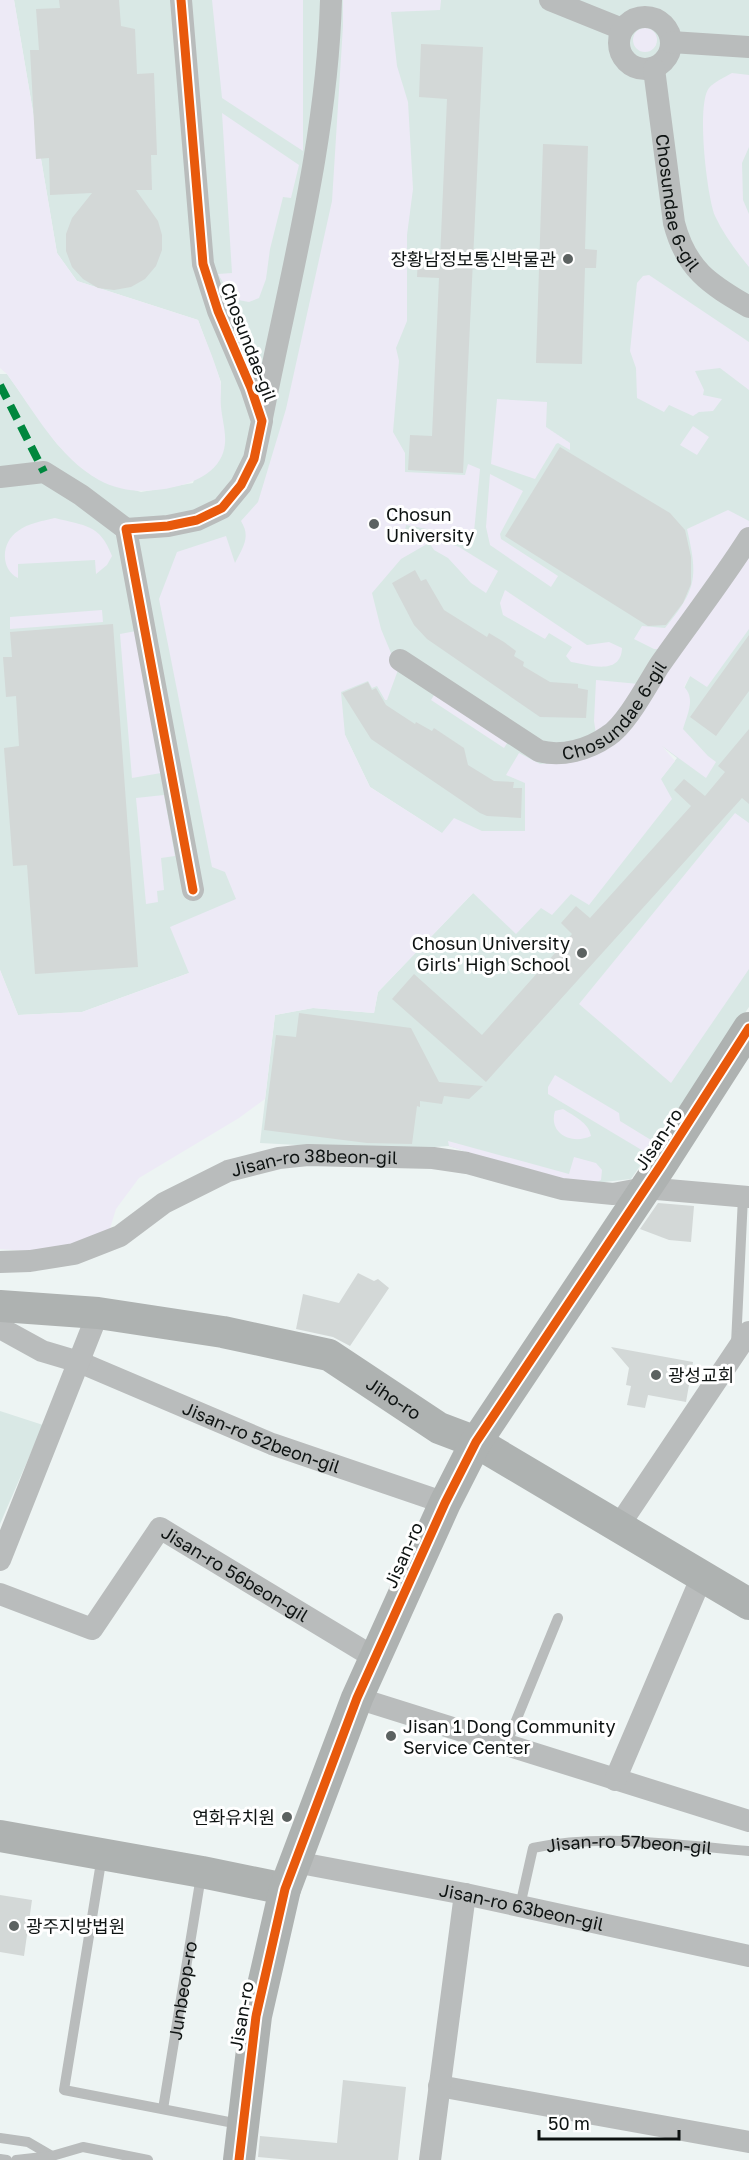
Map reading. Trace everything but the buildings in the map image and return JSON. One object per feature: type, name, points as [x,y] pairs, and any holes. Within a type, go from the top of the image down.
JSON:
[{"type":"street","name":"Chosundae-gil","points":[[126,529],[197,520],[222,508],[241,485],[254,459],[262,421],[251,388],[218,311],[203,264],[181,0]]},
{"type":"street","points":[[262,421],[315,165],[331,29],[332,0]]},
{"type":"street","points":[[550,0],[628,16],[645,16],[661,22],[667,29],[671,42],[665,61],[654,69],[642,70],[626,62],[618,46],[619,37],[628,16]]},
{"type":"street","points":[[671,42],[749,47]]},
{"type":"street","name":"Chosundae 6-gil","points":[[654,69],[674,223],[678,238],[692,266],[704,277],[749,307]]},
{"type":"street","points":[[0,477],[44,472],[81,495],[126,529],[193,890]]},
{"type":"street","name":"Chosundae 6-gil","points":[[400,660],[539,751],[552,754],[590,746],[610,735],[621,724],[749,538]]},
{"type":"street","name":"Jisan-ro","points":[[239,2160],[256,2016],[290,1876],[357,1698],[375,1658],[445,1503],[476,1442],[749,1028]]},
{"type":"street","name":"Jisan-ro 38beon-gil","points":[[0,1262],[30,1261],[74,1254],[120,1236],[164,1203],[228,1171],[279,1158],[308,1155],[433,1158],[467,1163],[562,1189],[613,1194],[645,1188],[746,1197]]},
{"type":"street","name":"Jiho-ro","points":[[0,1306],[98,1313],[223,1332],[329,1355],[439,1428],[476,1442],[749,1604]]},
{"type":"street","points":[[0,1560],[98,1313]]},
{"type":"street","name":"Jisan-ro 52beon-gil","points":[[0,1328],[42,1351],[79,1362],[272,1444],[445,1503]]},
{"type":"street","points":[[618,1527],[749,1332]]},
{"type":"street","name":"Jisan-ro 56beon-gil","points":[[0,1594],[92,1629],[160,1528],[375,1658]]},
{"type":"street","points":[[615,1780],[702,1576]]},
{"type":"street","name":"Jisan-ro 57beon-gil","points":[[357,1698],[749,1821]]},
{"type":"street","points":[[0,1836],[202,1872],[290,1876]]},
{"type":"street","name":"Jisan-ro 63beon-gil","points":[[290,1876],[465,1894],[749,1956]]},
{"type":"street","points":[[430,2160],[465,1894]]},
{"type":"street","points":[[439,2086],[749,2142]]},
{"type":"lane","points":[[736,1350],[746,1197]]},
{"type":"lane","points":[[506,1745],[558,1618]]},
{"type":"lane","name":"Jisan-ro 57beon-gil","points":[[520,1906],[532,1848],[608,1840],[672,1842],[749,1851]]},
{"type":"lane","points":[[103,1853],[64,2090],[242,2124]]},
{"type":"lane","name":"Junbeop-ro","points":[[163,2109],[202,1872]]},
{"type":"lane","points":[[0,2138],[28,2142],[57,2158]]},
{"type":"lane","points":[[16,2160],[57,2158],[82,2147],[148,2160]]},
{"type":"lane","points":[[0,2159],[7,2160]]},
{"type":"shaded area","points":[[0,0],[14,0],[57,253],[77,281],[198,320],[220,380],[225,443],[219,461],[214,467],[191,482],[145,491],[126,490],[99,480],[85,471],[59,446],[7,374],[0,368]]},
{"type":"shaded area","name":"Chosun University","points":[[14,0],[749,0],[749,555],[525,848],[457,843],[370,787],[345,735],[272,883],[189,973],[82,1012],[18,1015],[0,970],[0,374],[7,374],[57,444],[79,465],[98,479],[141,492],[193,483],[220,396],[221,382],[198,320],[77,281],[57,253]]},
{"type":"shaded area","points":[[212,0],[303,0],[303,151],[222,98]]},
{"type":"shaded area","points":[[343,0],[441,0],[440,10],[391,12],[397,66],[408,102],[413,189],[407,235],[407,321],[396,348],[399,361],[393,432],[405,453],[405,472],[465,475],[468,464],[480,469],[474,532],[458,535],[406,525],[405,531],[420,534],[427,544],[401,559],[372,593],[381,629],[398,670],[387,700],[377,686],[372,688],[368,681],[341,692],[345,735],[370,787],[442,833],[454,818],[482,831],[525,831],[525,783],[506,775],[519,753],[540,764],[578,761],[749,555],[749,629],[707,687],[690,676],[684,687],[688,691],[690,701],[683,729],[716,762],[706,778],[662,746],[675,761],[661,779],[672,799],[589,905],[571,894],[552,915],[541,908],[516,934],[473,893],[378,992],[374,1013],[313,1008],[275,1015],[265,1099],[239,1118],[139,1178],[116,1209],[108,1235],[41,1252],[0,1249],[0,970],[18,1015],[82,1012],[189,973],[170,927],[236,899],[225,872],[212,867],[159,599],[177,552],[226,536],[235,563],[246,537],[241,521],[258,502],[286,409],[332,201]]},
{"type":"shaded area","points":[[645,28],[650,29],[656,35],[656,45],[650,51],[645,52],[640,51],[634,45],[633,40],[634,35],[640,29]]},
{"type":"shaded area","points":[[732,73],[749,75],[749,147],[742,163],[743,200],[749,214],[749,267],[730,243],[715,216],[704,151],[705,97],[711,86]]},
{"type":"shaded area","points":[[222,113],[299,165],[291,198],[283,197],[270,249],[266,279],[259,298],[249,302],[233,299],[218,274],[232,273]]},
{"type":"shaded area","points":[[649,275],[749,342],[749,390],[720,368],[695,371],[704,390],[703,395],[722,399],[713,411],[699,412],[693,416],[669,405],[664,412],[637,398],[636,368],[630,351],[637,283],[643,276]]},
{"type":"shaded area","points":[[497,399],[547,402],[546,427],[570,443],[570,450],[556,444],[535,479],[491,464]]},
{"type":"shaded area","points":[[693,426],[709,437],[697,455],[680,445]]},
{"type":"shaded area","points":[[490,474],[523,491],[500,534],[501,539],[558,576],[551,587],[490,545],[486,527]]},
{"type":"shaded area","points":[[728,510],[749,521],[749,529],[659,649],[654,649],[634,639],[642,626],[665,628],[676,615],[689,592],[693,559],[687,529]]},
{"type":"shaded area","points":[[55,518],[83,525],[97,532],[112,556],[107,565],[96,574],[95,560],[18,564],[18,578],[12,574],[5,555],[12,536],[26,526]]},
{"type":"shaded area","points":[[424,535],[459,547],[498,571],[486,593],[471,583],[448,558],[434,550]]},
{"type":"shaded area","points":[[505,590],[587,645],[609,642],[622,648],[620,657],[610,666],[603,667],[571,662],[566,656],[572,647],[549,633],[545,639],[503,615],[500,603]]},
{"type":"shaded area","name":"Chosun University Girls' High School","points":[[749,599],[749,1007],[631,1179],[595,1183],[541,1176],[449,1146],[392,1150],[260,1143],[275,1015],[313,1008],[374,1013],[378,992],[473,893],[576,887],[677,758],[658,743],[690,676]]},
{"type":"shaded area","points":[[102,610],[103,622],[10,629],[10,617]]},
{"type":"shaded area","points":[[136,631],[161,773],[132,778],[120,634]]},
{"type":"shaded area","points":[[596,680],[639,684],[611,726],[596,734],[594,721]]},
{"type":"shaded area","points":[[436,692],[509,740],[504,748],[431,700]]},
{"type":"shaded area","points":[[164,795],[175,856],[161,858],[164,890],[157,891],[158,902],[146,904],[136,798]]},
{"type":"shaded area","points":[[735,813],[749,823],[749,969],[671,1083],[579,1004]]},
{"type":"shaded area","points":[[555,1075],[619,1113],[620,1121],[651,1140],[645,1152],[548,1094],[548,1087]]},
{"type":"shaded area","points":[[563,1109],[584,1124],[591,1136],[576,1139],[563,1136],[555,1126],[554,1119],[555,1111]]},
{"type":"shaded area","points":[[448,1141],[569,1174],[574,1157],[596,1163],[602,1170],[601,1180],[595,1183],[541,1176],[449,1146]]},
{"type":"shaded area","points":[[0,1411],[43,1425],[0,1524]]},
{"type":"marked path","points":[[0,385],[44,472]]},
{"type":"cycle path","points":[[181,0],[203,264],[218,311],[251,388],[262,421],[254,459],[241,485],[222,508],[197,520],[168,526],[126,529],[193,890]]},
{"type":"cycle path","points":[[239,2160],[256,2016],[285,1889],[357,1698],[445,1503],[476,1442],[661,1165],[749,1028]]},
{"type":"place","name":"장황남정보통신박물관","points":[[568,259]]},
{"type":"place","name":"Chosun University","points":[[374,524]]},
{"type":"place","name":"Chosun University Girls' High School","points":[[582,953]]},
{"type":"place","name":"광성교회","points":[[656,1375]]},
{"type":"place","name":"Jisan 1 Dong Community Service Center","points":[[391,1736]]},
{"type":"place","name":"연화유치원","points":[[287,1817]]},
{"type":"place","name":"광주지방법원","points":[[14,1926]]}]
